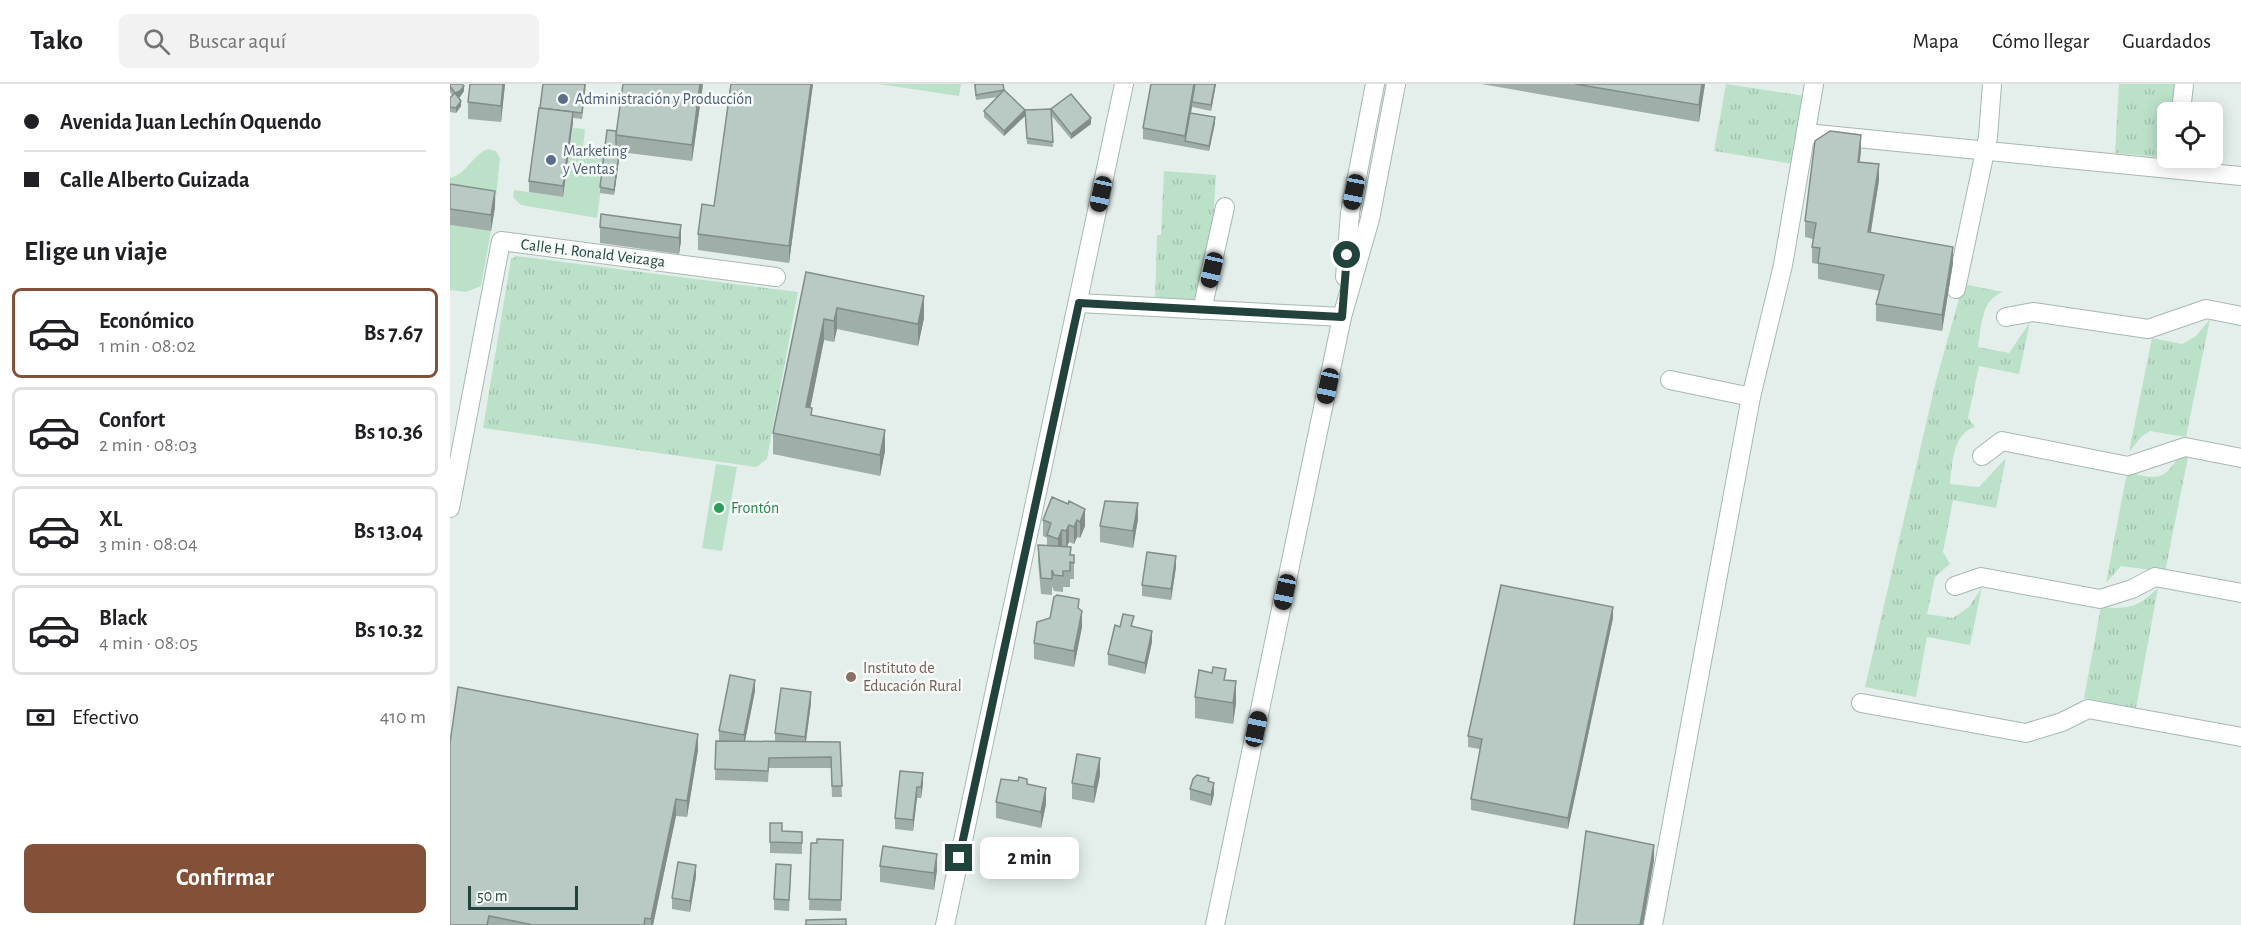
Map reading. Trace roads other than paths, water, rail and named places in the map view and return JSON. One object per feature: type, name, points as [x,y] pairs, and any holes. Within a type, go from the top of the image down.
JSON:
[{"type":"street","points":[[945,925],[1124,84]]},
{"type":"street","points":[[1342,317],[1350,213],[1375,84]]},
{"type":"street","points":[[1215,925],[1342,317],[1370,219],[1396,84]]},
{"type":"street","points":[[1653,925],[1751,397],[1784,265],[1814,84]]},
{"type":"street","points":[[1956,289],[1984,152],[1992,84]]},
{"type":"street","points":[[2182,102],[2184,84]]},
{"type":"street","points":[[1806,133],[1984,152],[2157,163]]},
{"type":"street","points":[[2198,168],[2241,176]]},
{"type":"street","points":[[1202,310],[1225,207]]},
{"type":"street","name":"Calle H. Ronald Veizaga","points":[[450,508],[501,241],[776,277]]},
{"type":"street","points":[[1079,303],[1342,317]]},
{"type":"street","points":[[2006,317],[2033,312],[2148,329],[2206,309],[2241,316]]},
{"type":"street","points":[[1670,380],[1751,397]]},
{"type":"street","points":[[1982,456],[2002,441],[2128,466],[2185,447],[2241,458]]},
{"type":"street","points":[[1955,586],[1981,577],[2100,599],[2132,589],[2155,577],[2241,593]]},
{"type":"street","points":[[1861,703],[2026,733],[2062,722],[2088,709],[2241,737]]},
{"type":"place","name":"Administración y Producción","points":[[563,99]]},
{"type":"place","name":"Marketing y Ventas","points":[[551,160]]},
{"type":"place","name":"Frontón","points":[[719,508]]},
{"type":"place","name":"Instituto de Educación Rural","points":[[851,677]]}]
